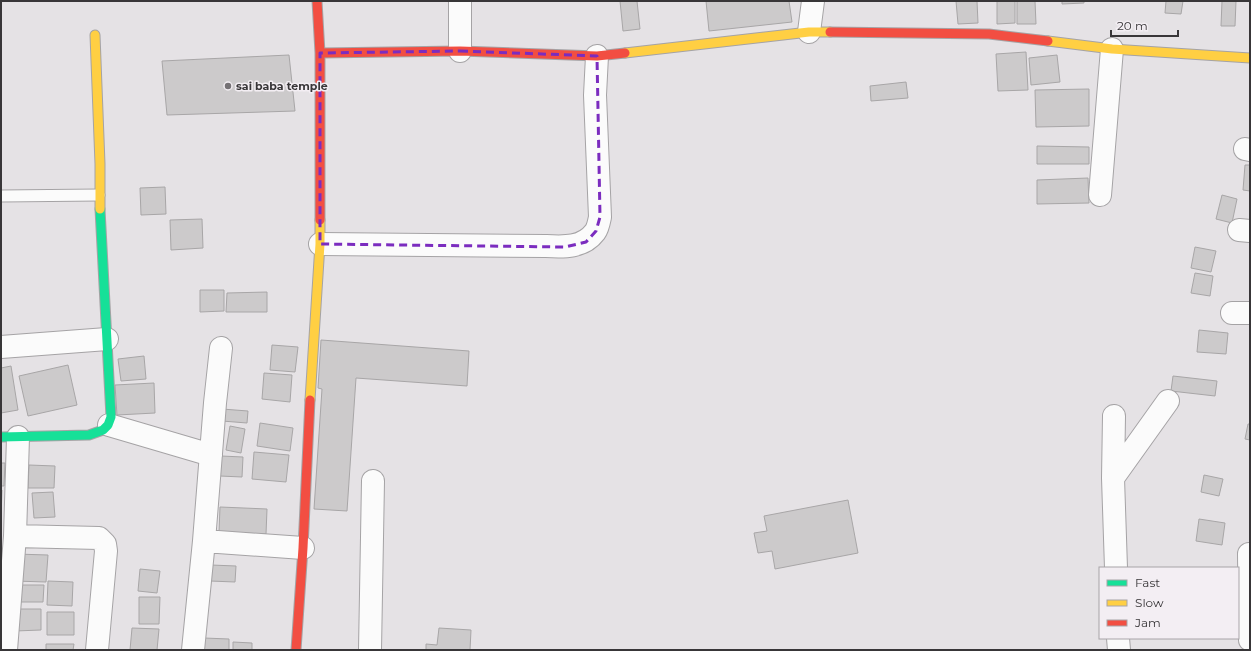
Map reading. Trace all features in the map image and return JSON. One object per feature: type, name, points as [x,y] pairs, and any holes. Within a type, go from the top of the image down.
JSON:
[{"type":"street","points":[[296,650],[303,548],[309,409],[320,244],[320,54],[317,1]]},
{"type":"street","points":[[460,1],[460,51]]},
{"type":"street","points":[[809,32],[813,1]]},
{"type":"street","points":[[320,54],[460,51],[597,56],[809,32],[989,34],[1112,49],[1250,58]]},
{"type":"street","points":[[6,650],[15,536],[9,437],[90,436],[102,432],[109,425],[111,417],[99,195],[100,164],[95,35]]},
{"type":"street","points":[[1100,195],[1112,49]]},
{"type":"street","points":[[320,244],[565,247],[586,242],[596,231],[600,217],[595,95],[597,56]]},
{"type":"street","points":[[1,347],[107,339]]},
{"type":"street","points":[[192,650],[204,541],[221,348]]},
{"type":"street","points":[[1113,478],[1168,401]]},
{"type":"street","points":[[1114,416],[1113,478],[1116,567]]},
{"type":"street","points":[[109,425],[211,455]]},
{"type":"street","points":[[370,650],[373,481]]},
{"type":"street","points":[[15,536],[98,538],[105,544],[106,551],[97,650]]},
{"type":"street","points":[[204,541],[303,548]]},
{"type":"street","points":[[1250,553],[1250,640]]},
{"type":"street","points":[[1118,639],[1119,650]]},
{"type":"lane","points":[[1,196],[99,195]]},
{"type":"highlighted area","points":[[460,51],[597,56],[600,217],[596,231],[586,242],[565,247],[320,244],[320,53]]},
{"type":"building","points":[[620,1],[637,1],[640,29],[623,31]]},
{"type":"building","points":[[706,1],[789,1],[792,22],[709,31]]},
{"type":"building","points":[[956,1],[977,1],[978,23],[958,24]]},
{"type":"building","points":[[997,1],[1015,1],[1015,23],[997,24]]},
{"type":"building","points":[[1017,1],[1035,1],[1036,24],[1017,24]]},
{"type":"building","points":[[1062,1],[1084,1],[1084,3],[1062,4]]},
{"type":"building","points":[[1166,1],[1183,1],[1181,14],[1165,13]]},
{"type":"building","points":[[1222,1],[1236,1],[1235,26],[1221,26]]},
{"type":"building","points":[[1026,52],[1028,90],[998,91],[996,54]]},
{"type":"building","name":"sai baba temple","points":[[289,55],[295,111],[167,115],[162,61]]},
{"type":"building","points":[[1057,55],[1060,82],[1031,85],[1029,58]]},
{"type":"building","points":[[906,82],[908,98],[871,101],[870,86]]},
{"type":"building","points":[[1089,89],[1089,126],[1036,127],[1035,90]]},
{"type":"building","points":[[1037,146],[1089,147],[1089,164],[1037,164]]},
{"type":"building","points":[[1245,165],[1250,165],[1250,191],[1243,190]]},
{"type":"building","points":[[1088,178],[1089,203],[1037,204],[1037,180]]},
{"type":"building","points":[[165,187],[166,214],[141,215],[140,188]]},
{"type":"building","points":[[1222,195],[1237,199],[1232,223],[1216,219]]},
{"type":"building","points":[[202,219],[203,248],[171,250],[170,220]]},
{"type":"building","points":[[1195,247],[1216,251],[1211,272],[1191,268]]},
{"type":"building","points":[[1195,273],[1213,276],[1210,296],[1191,293]]},
{"type":"building","points":[[200,290],[224,290],[224,311],[200,312]]},
{"type":"building","points":[[267,292],[267,312],[226,312],[227,293]]},
{"type":"building","points":[[1199,330],[1228,333],[1226,354],[1197,352]]},
{"type":"building","points":[[321,340],[469,351],[467,386],[356,378],[347,511],[314,509],[322,389],[318,388]]},
{"type":"building","points":[[272,345],[298,347],[295,372],[270,370]]},
{"type":"building","points":[[144,356],[146,379],[121,381],[118,359]]},
{"type":"building","points":[[68,365],[77,405],[28,416],[19,376]]},
{"type":"building","points":[[11,366],[18,410],[1,413],[1,368]]},
{"type":"building","points":[[264,373],[292,375],[290,402],[262,399]]},
{"type":"building","points":[[1173,376],[1217,381],[1215,396],[1171,391]]},
{"type":"building","points":[[154,383],[155,413],[117,415],[115,385]]},
{"type":"building","points":[[222,409],[248,411],[247,423],[222,421]]},
{"type":"building","points":[[260,423],[293,428],[290,451],[257,446]]},
{"type":"building","points":[[1248,424],[1250,424],[1250,440],[1245,439]]},
{"type":"building","points":[[230,426],[245,429],[241,453],[226,450]]},
{"type":"building","points":[[254,452],[289,455],[286,482],[252,479]]},
{"type":"building","points":[[221,456],[243,457],[242,477],[220,476]]},
{"type":"building","points":[[1,463],[5,463],[4,486],[1,486]]},
{"type":"building","points":[[29,465],[55,466],[54,488],[28,488]]},
{"type":"building","points":[[1204,475],[1223,479],[1219,496],[1201,492]]},
{"type":"building","points":[[1,490],[2,490],[1,517]]},
{"type":"building","points":[[53,492],[55,517],[34,518],[32,493]]},
{"type":"building","points":[[848,500],[858,553],[775,569],[772,551],[758,553],[754,533],[767,531],[764,516]]},
{"type":"building","points":[[220,507],[267,509],[266,534],[219,532]]},
{"type":"building","points":[[1199,519],[1225,523],[1222,545],[1196,541]]},
{"type":"building","points":[[15,554],[48,555],[46,582],[14,581]]},
{"type":"building","points":[[211,565],[236,566],[235,582],[210,581]]},
{"type":"building","points":[[140,569],[160,571],[157,593],[138,591]]},
{"type":"building","points":[[48,581],[73,582],[72,606],[47,605]]},
{"type":"building","points":[[15,585],[44,585],[43,602],[15,602]]},
{"type":"building","points":[[139,597],[160,597],[159,624],[139,624]]},
{"type":"building","points":[[15,609],[41,609],[41,630],[15,631]]},
{"type":"building","points":[[47,612],[74,612],[74,635],[47,635]]},
{"type":"building","points":[[132,628],[159,629],[157,650],[130,650]]},
{"type":"building","points":[[439,628],[471,630],[470,650],[426,650],[426,644],[437,645]]},
{"type":"building","points":[[204,638],[229,639],[229,650],[203,650]]},
{"type":"building","points":[[233,642],[252,643],[252,650],[233,650]]},
{"type":"building","points":[[46,644],[74,644],[73,650],[46,650]]},
{"type":"traffic: fast","points":[[1,437],[89,435],[103,430],[108,425],[111,417],[100,209]]},
{"type":"traffic: slow","points":[[625,53],[809,32],[830,32]]},
{"type":"traffic: slow","points":[[95,35],[100,164],[100,209]]},
{"type":"traffic: slow","points":[[1048,41],[1112,49],[1250,58]]},
{"type":"traffic: slow","points":[[310,400],[320,244],[320,220]]},
{"type":"traffic: jam","points":[[317,1],[320,53],[320,220]]},
{"type":"traffic: jam","points":[[830,32],[989,34],[1048,41]]},
{"type":"traffic: jam","points":[[320,53],[460,51],[597,56],[625,53]]},
{"type":"traffic: jam","points":[[296,650],[303,548],[310,400]]},
{"type":"place","name":"sai baba temple","points":[[228,86]]}]
